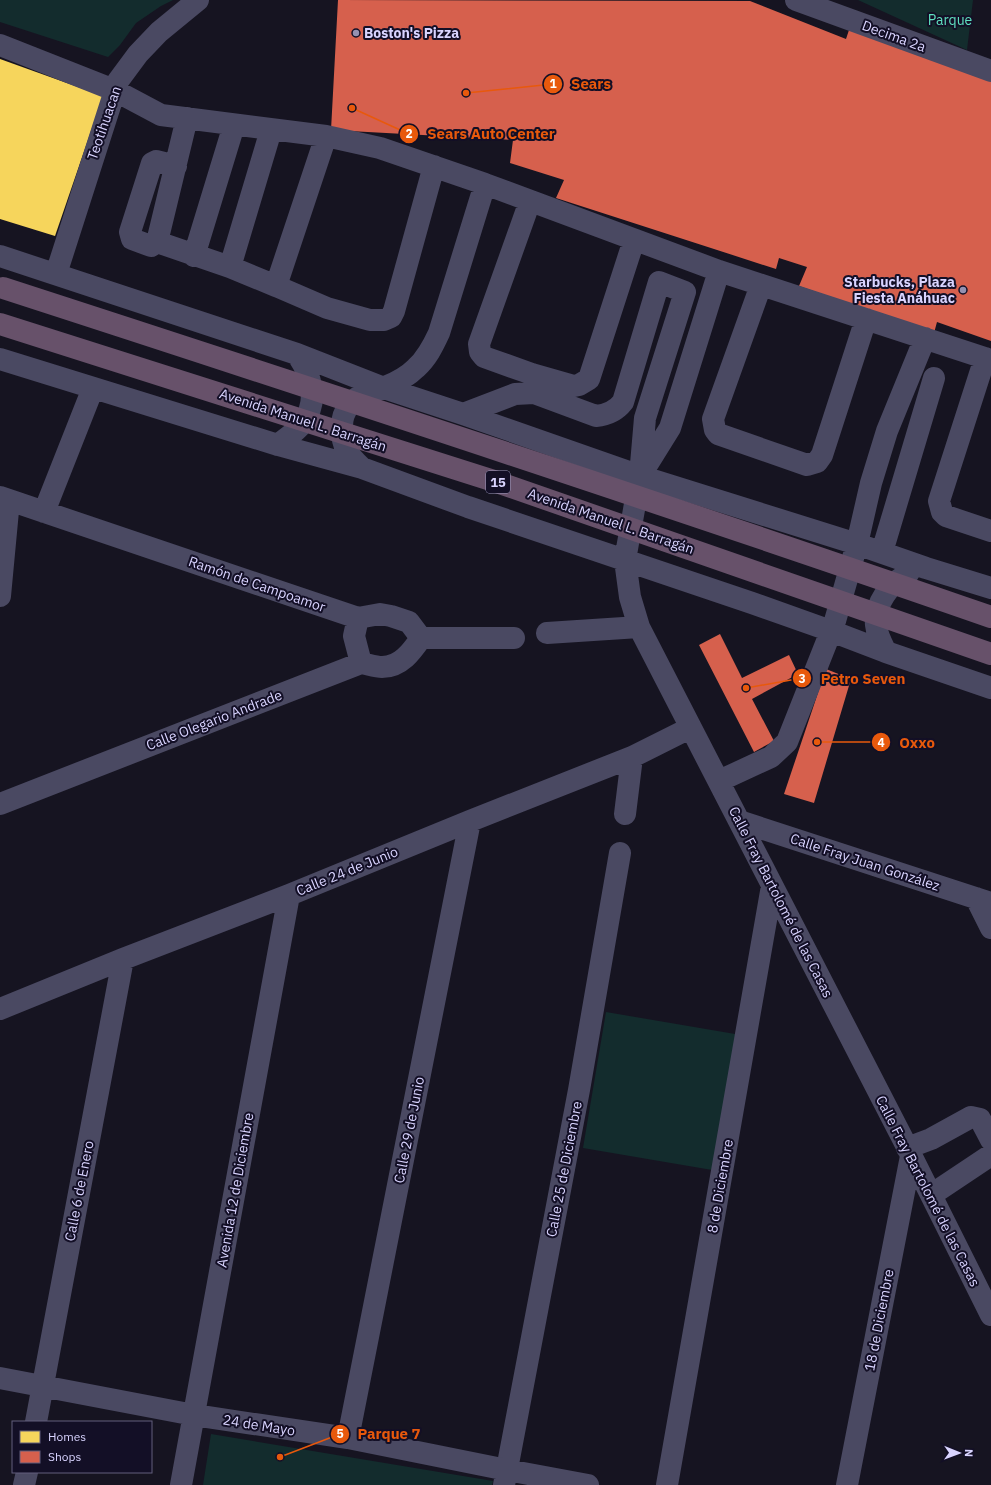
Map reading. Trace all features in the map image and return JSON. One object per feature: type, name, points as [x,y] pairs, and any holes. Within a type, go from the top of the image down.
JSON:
[{"type":"highway","name":"15","points":[[3,288],[528,460],[991,617]]},
{"type":"highway","name":"Avenida Manuel L. Barragán","points":[[0,324],[494,481],[991,654]]},
{"type":"street","name":"Teotihuacan","points":[[56,274],[118,81],[138,54],[159,32],[198,0]]},
{"type":"street","name":"Decima 2a","points":[[796,0],[991,71]]},
{"type":"street","points":[[0,45],[114,90],[161,115],[326,136],[380,148],[530,200],[719,272],[988,359],[939,501],[942,512],[946,516],[991,531]]},
{"type":"street","points":[[176,166],[156,161],[152,163],[130,232],[132,239],[150,246],[157,242],[176,166],[187,118]]},
{"type":"street","points":[[194,256],[234,125]]},
{"type":"street","points":[[230,267],[271,130]]},
{"type":"street","points":[[276,286],[326,136]]},
{"type":"street","points":[[157,242],[194,256],[230,267],[327,308],[370,320],[384,320],[390,317],[394,312],[434,166]]},
{"type":"street","points":[[362,468],[346,450],[341,436],[342,419],[346,410],[357,397],[368,392],[384,388],[416,369],[429,354],[439,333],[485,184]]},
{"type":"street","points":[[530,200],[479,344],[480,352],[484,357],[532,374],[574,386],[589,380],[634,240]]},
{"type":"street","points":[[0,256],[297,354],[384,388],[464,414],[640,476],[991,588]]},
{"type":"street","points":[[640,476],[670,428],[719,272]]},
{"type":"street","name":"Calle Fray Bartolomé de las Casas","points":[[464,414],[515,394],[524,393],[534,393],[596,416],[604,415],[615,410],[623,402],[659,282],[685,292],[645,418],[640,476],[626,560],[630,597],[639,627],[909,1152],[991,1315]]},
{"type":"street","points":[[761,285],[713,419],[714,426],[718,434],[807,465],[817,462],[822,455],[866,319]]},
{"type":"street","points":[[719,781],[771,757],[788,742],[835,620],[857,544],[871,483],[887,431],[925,338]]},
{"type":"street","points":[[278,445],[302,424],[309,410],[312,395],[311,384],[305,367],[297,354]]},
{"type":"street","points":[[0,359],[278,445],[362,468],[468,507],[626,560],[991,688]]},
{"type":"street","points":[[882,552],[934,378]]},
{"type":"street","points":[[44,512],[93,388]]},
{"type":"street","points":[[0,596],[5,498]]},
{"type":"street","name":"Ramón de Campoamor","points":[[5,498],[358,618],[380,614],[409,622],[421,638]]},
{"type":"street","points":[[886,652],[879,638],[876,625],[879,608],[885,594],[894,582],[906,575],[926,568]]},
{"type":"street","points":[[358,618],[354,636],[361,663],[382,667],[397,663],[409,654],[421,638],[514,638]]},
{"type":"street","points":[[547,634],[639,627]]},
{"type":"street","name":"Calle Olegario Andrade","points":[[0,804],[361,663]]},
{"type":"street","name":"Calle 24 de Junio","points":[[0,1009],[123,959],[289,895],[632,756],[690,728]]},
{"type":"street","points":[[625,814],[632,756]]},
{"type":"street","name":"Calle 29 de Junio","points":[[348,1438],[470,821]]},
{"type":"street","name":"Calle Fray Juan González","points":[[739,821],[984,900]]},
{"type":"street","name":"Calle 25 de Diciembre","points":[[506,1478],[577,1098],[620,853]]},
{"type":"street","name":"8 de Diciembre","points":[[667,1485],[772,886]]},
{"type":"street","name":"Avenida 12 de Diciembre","points":[[180,1485],[289,895]]},
{"type":"street","points":[[984,900],[991,928]]},
{"type":"street","name":"Calle 6 de Enero","points":[[36,1421],[123,959]]},
{"type":"street","points":[[909,1152],[971,1117],[980,1119],[991,1140]]},
{"type":"street","name":"18 de Diciembre","points":[[848,1485],[909,1152]]},
{"type":"street","points":[[931,1195],[991,1155]]},
{"type":"street","name":"24 de Mayo","points":[[0,1378],[194,1415],[348,1438],[506,1478],[588,1485]]},
{"type":"street","points":[[24,1485],[27,1473]]},
{"type":"green space","points":[[0,0],[173,0],[161,6],[136,23],[120,45],[108,57],[0,22]]},
{"type":"green space","name":"Parque","points":[[858,0],[973,0],[967,50]]},
{"type":"green space","points":[[606,1012],[741,1035],[718,1171],[583,1148]]},
{"type":"green space","points":[[211,1434],[493,1481],[492,1485],[203,1485]]},
{"type":"building: Homes","points":[[0,59],[103,96],[55,236],[0,219]]},
{"type":"building: Shops","points":[[338,0],[750,1],[846,39],[851,24],[991,72],[991,341],[937,322],[934,333],[799,286],[807,267],[779,258],[776,269],[556,198],[564,180],[510,163],[513,140],[331,130]]},
{"type":"building: Shops","points":[[720,634],[742,678],[789,655],[798,674],[752,699],[774,741],[754,752],[699,645]]},
{"type":"building: Shops","points":[[826,669],[851,679],[814,803],[784,794]]},
{"type":"place","name":"Boston's Pizza","points":[[356,33]]},
{"type":"place","name":"Sears","points":[[466,93]]},
{"type":"place","name":"Sears Auto Center","points":[[352,108]]},
{"type":"place","name":"Starbucks, Plaza Fiesta Anáhuac","points":[[963,290]]},
{"type":"place","name":"Petro Seven","points":[[746,688]]},
{"type":"place","name":"Oxxo","points":[[817,742]]},
{"type":"place","name":"Parque 7","points":[[280,1457]]}]
